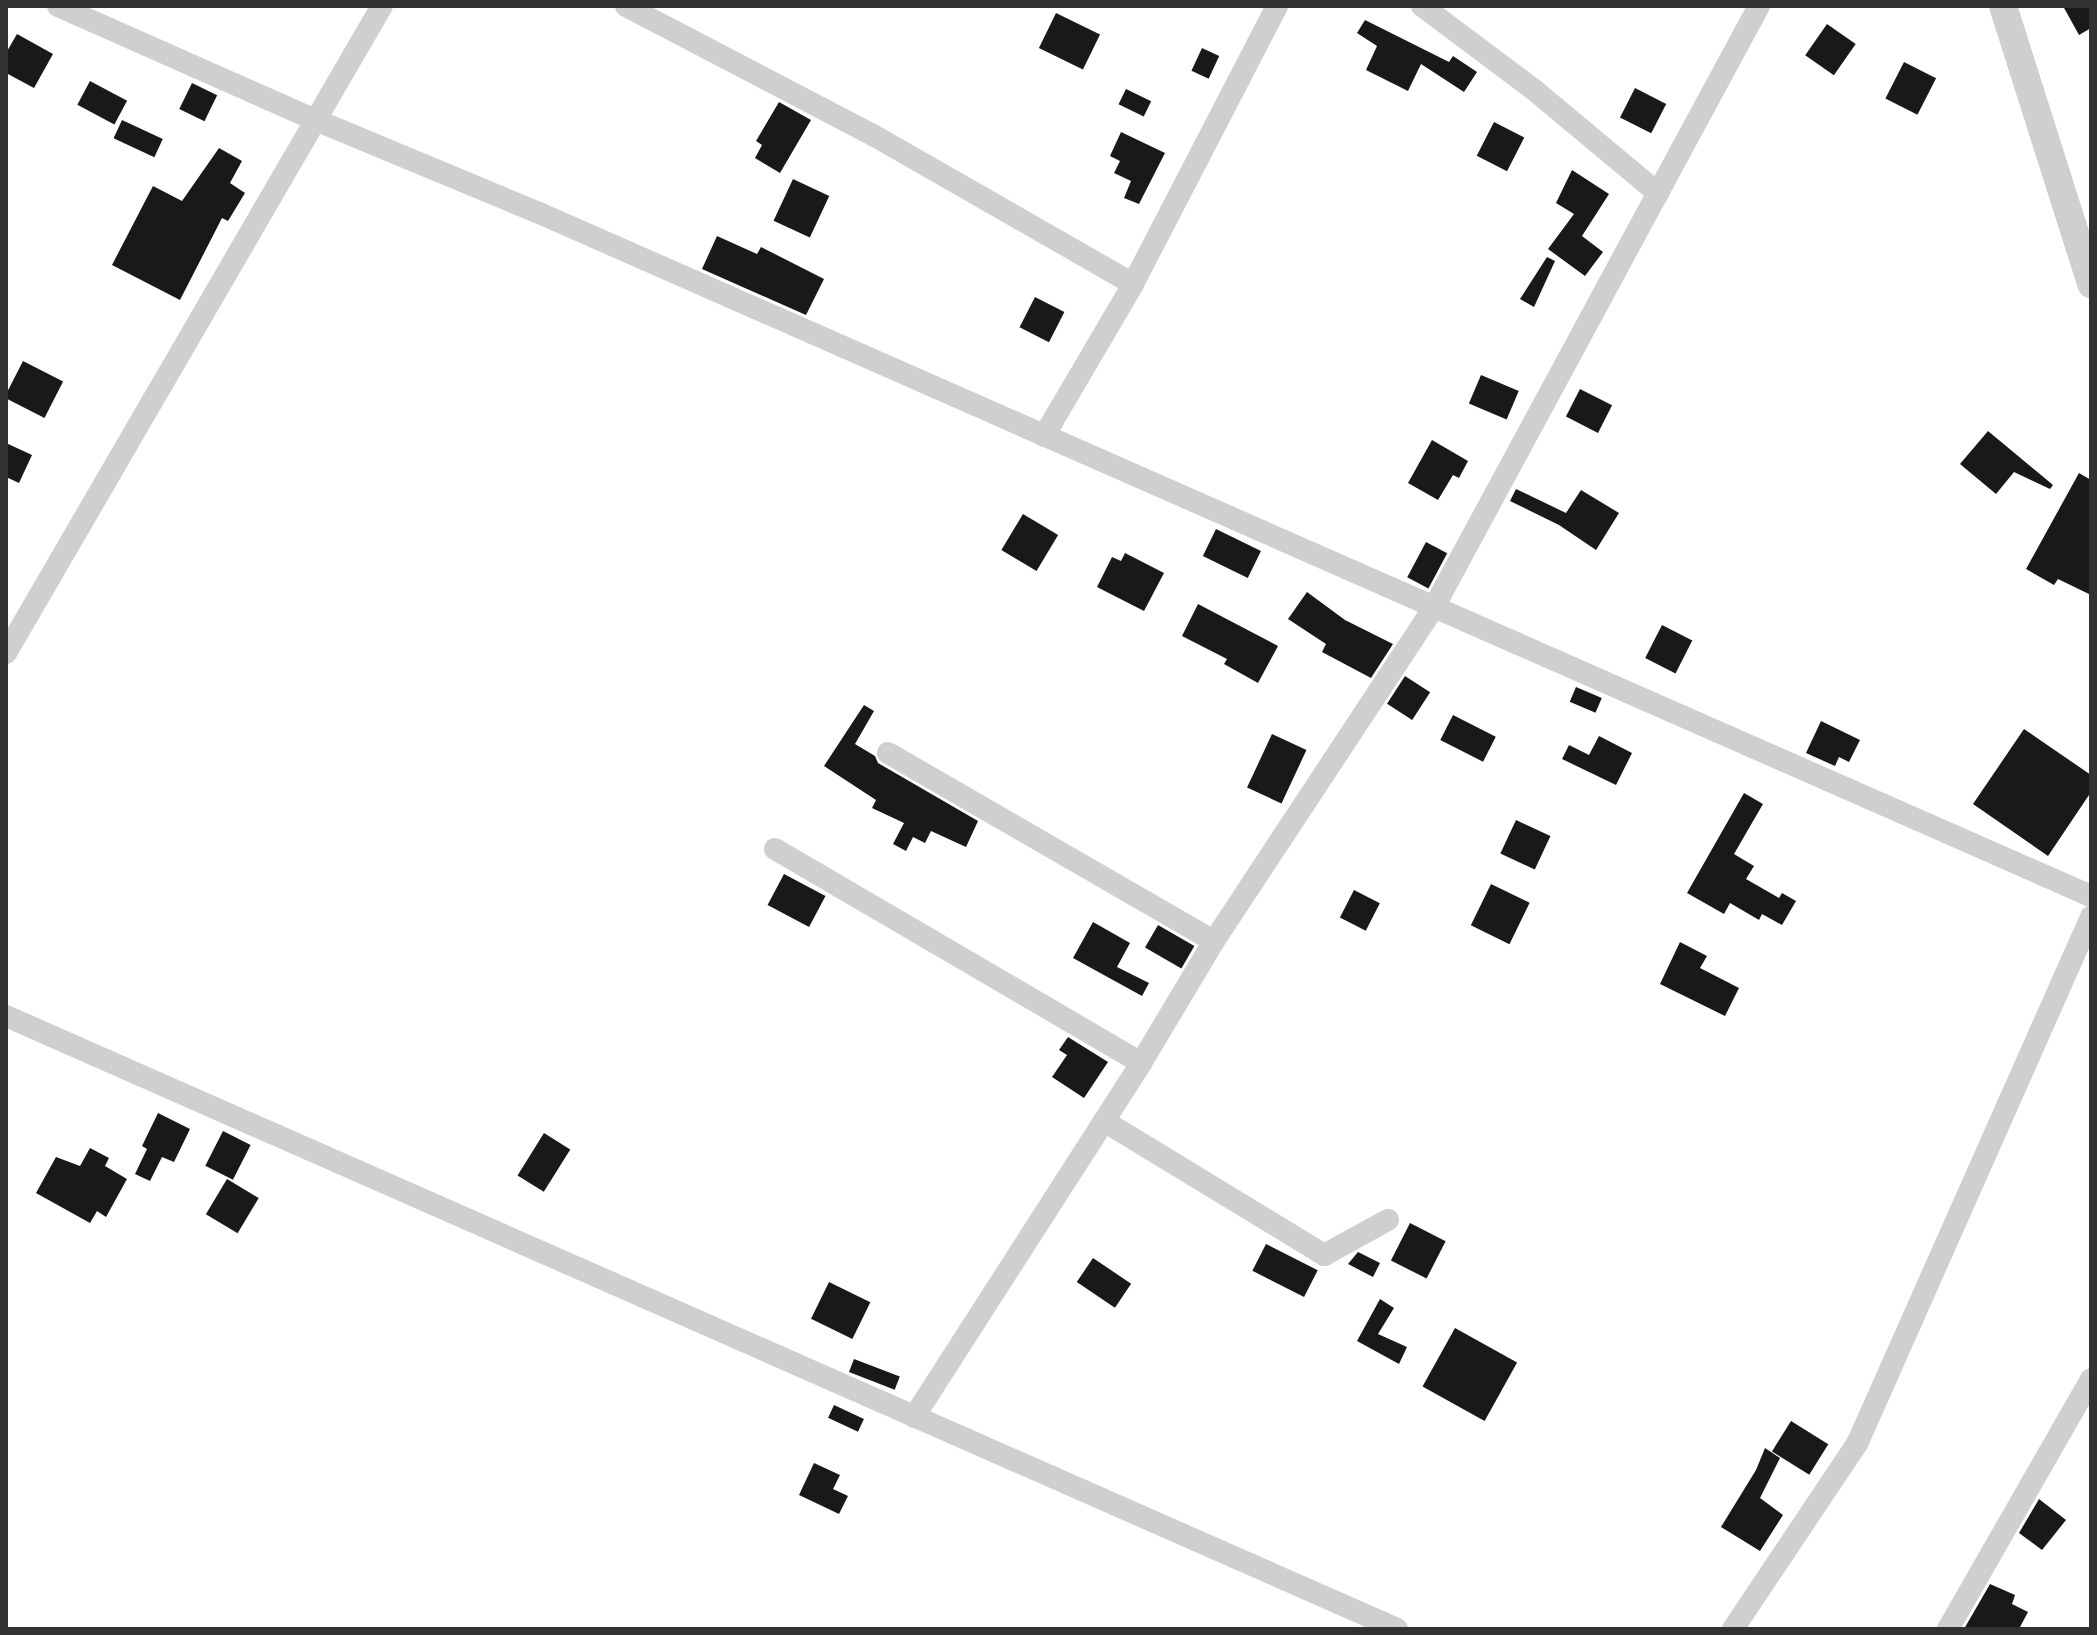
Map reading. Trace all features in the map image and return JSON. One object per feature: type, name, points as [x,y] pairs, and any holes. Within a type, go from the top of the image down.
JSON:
[{"type":"street","points":[[58,6],[318,121],[537,212],[2091,896]]},
{"type":"street","points":[[6,653],[318,121],[382,6]]},
{"type":"street","points":[[626,6],[873,135],[1133,284]]},
{"type":"street","points":[[1044,436],[1133,284],[1277,6]]},
{"type":"street","points":[[1422,6],[1533,89],[1658,193]]},
{"type":"street","points":[[914,1417],[1141,1063],[1214,941],[1434,607],[1759,6]]},
{"type":"street","points":[[2003,6],[2091,284]]},
{"type":"street","points":[[888,753],[1214,941]]},
{"type":"street","points":[[775,849],[1141,1063]]},
{"type":"street","points":[[1733,1629],[1857,1444],[2091,917]]},
{"type":"street","points":[[6,1016],[1397,1629]]},
{"type":"street","points":[[1104,1121],[1324,1255],[1388,1220]]},
{"type":"street","points":[[1948,1629],[2091,1379]]},
{"type":"building","points":[[2063,6],[2091,6],[2091,28],[2079,35]]},
{"type":"building","points":[[1056,13],[1100,34],[1083,70],[1039,48]]},
{"type":"building","points":[[1365,20],[1449,62],[1453,56],[1477,72],[1464,92],[1421,64],[1408,91],[1366,70],[1377,46],[1357,33]]},
{"type":"building","points":[[1827,24],[1856,44],[1834,75],[1805,55]]},
{"type":"building","points":[[17,34],[53,54],[34,88],[6,73],[6,53]]},
{"type":"building","points":[[1202,48],[1219,56],[1209,79],[1191,71]]},
{"type":"building","points":[[1904,62],[1936,78],[1917,115],[1885,99]]},
{"type":"building","points":[[90,81],[127,101],[114,125],[77,105]]},
{"type":"building","points":[[192,83],[217,95],[204,121],[179,109]]},
{"type":"building","points":[[1635,88],[1666,104],[1651,133],[1620,117]]},
{"type":"building","points":[[1126,89],[1151,101],[1144,117],[1119,104]]},
{"type":"building","points":[[779,102],[811,120],[780,173],[755,158],[762,145],[756,141]]},
{"type":"building","points":[[122,120],[163,139],[154,157],[114,138]]},
{"type":"building","points":[[1494,122],[1524,137],[1507,171],[1477,156]]},
{"type":"building","points":[[1121,132],[1165,153],[1139,204],[1124,198],[1131,181],[1114,173],[1120,161],[1110,156]]},
{"type":"building","points":[[219,148],[242,161],[230,183],[245,193],[228,221],[222,218],[180,300],[112,265],[153,186],[182,201]]},
{"type":"building","points":[[1572,170],[1609,194],[1582,236],[1603,252],[1585,276],[1548,249],[1574,214],[1556,203]]},
{"type":"building","points":[[793,179],[829,196],[810,238],[774,221]]},
{"type":"building","points":[[717,236],[757,254],[761,247],[824,279],[806,315],[702,269]]},
{"type":"building","points":[[1547,257],[1555,261],[1534,307],[1520,299]]},
{"type":"building","points":[[1035,297],[1064,312],[1049,342],[1020,327]]},
{"type":"building","points":[[23,361],[63,381],[44,418],[6,398]]},
{"type":"building","points":[[1481,375],[1519,391],[1507,420],[1469,404]]},
{"type":"building","points":[[1580,389],[1612,405],[1598,433],[1566,417]]},
{"type":"building","points":[[1988,431],[2053,485],[2050,489],[2014,472],[1996,494],[1960,464]]},
{"type":"building","points":[[1432,440],[1468,461],[1459,478],[1453,475],[1438,500],[1408,483]]},
{"type":"building","points":[[6,443],[32,455],[19,483],[6,477]]},
{"type":"building","points":[[2079,473],[2091,480],[2091,595],[2058,579],[2054,585],[2026,569]]},
{"type":"building","points":[[1516,489],[1566,513],[1581,490],[1619,513],[1596,550],[1559,525],[1510,501]]},
{"type":"building","points":[[1023,514],[1058,535],[1037,571],[1001,550]]},
{"type":"building","points":[[1216,529],[1261,551],[1248,578],[1203,556]]},
{"type":"building","points":[[1426,542],[1447,553],[1428,589],[1407,577]]},
{"type":"building","points":[[1125,553],[1164,573],[1144,611],[1097,587],[1112,557],[1121,561]]},
{"type":"building","points":[[1307,592],[1345,620],[1393,644],[1371,678],[1322,652],[1326,644],[1288,619]]},
{"type":"building","points":[[1198,604],[1278,646],[1258,683],[1224,664],[1227,659],[1182,636]]},
{"type":"building","points":[[1662,625],[1692,640],[1675,673],[1645,658]]},
{"type":"building","points":[[1405,676],[1430,692],[1412,720],[1387,704]]},
{"type":"building","points":[[1576,687],[1602,698],[1596,713],[1570,702]]},
{"type":"building","points":[[864,705],[874,711],[855,744],[875,756],[878,763],[978,821],[966,847],[931,831],[925,843],[913,837],[906,851],[893,844],[904,823],[872,808],[876,800],[824,766]]},
{"type":"building","points":[[1453,715],[1496,737],[1483,762],[1440,740]]},
{"type":"building","points":[[1821,721],[1860,740],[1849,762],[1839,757],[1835,766],[1806,753]]},
{"type":"building","points":[[2024,729],[2091,775],[2091,792],[2048,856],[1973,804]]},
{"type":"building","points":[[1272,734],[1306,750],[1282,804],[1247,787]]},
{"type":"building","points":[[1599,736],[1632,753],[1616,785],[1562,759],[1569,745],[1589,755]]},
{"type":"building","points":[[1744,793],[1763,804],[1734,854],[1754,866],[1746,879],[1779,898],[1782,893],[1796,901],[1782,925],[1762,914],[1759,920],[1730,903],[1724,914],[1687,893]]},
{"type":"building","points":[[1516,820],[1550,836],[1535,870],[1500,854]]},
{"type":"building","points":[[784,874],[825,896],[809,927],[768,905]]},
{"type":"building","points":[[1491,884],[1530,903],[1509,944],[1471,925]]},
{"type":"building","points":[[1354,890],[1380,903],[1366,931],[1340,918]]},
{"type":"building","points":[[1093,922],[1130,943],[1117,967],[1149,983],[1142,996],[1073,958]]},
{"type":"building","points":[[1158,925],[1194,946],[1181,969],[1145,948]]},
{"type":"building","points":[[1680,942],[1707,956],[1700,968],[1739,988],[1725,1016],[1660,984]]},
{"type":"building","points":[[1068,1037],[1108,1062],[1084,1098],[1052,1077],[1067,1055],[1059,1050]]},
{"type":"building","points":[[158,1113],[190,1129],[174,1162],[162,1157],[150,1181],[135,1174],[147,1149],[142,1146]]},
{"type":"building","points":[[223,1131],[251,1145],[233,1180],[205,1166]]},
{"type":"building","points":[[544,1133],[570,1149],[544,1192],[518,1175]]},
{"type":"building","points":[[90,1148],[109,1158],[105,1166],[127,1179],[106,1217],[97,1211],[90,1223],[36,1193],[56,1157],[80,1166]]},
{"type":"building","points":[[227,1179],[259,1198],[238,1233],[206,1214]]},
{"type":"building","points":[[1410,1223],[1446,1241],[1427,1279],[1391,1260]]},
{"type":"building","points":[[1266,1244],[1318,1270],[1304,1297],[1252,1271]]},
{"type":"building","points":[[1358,1252],[1380,1263],[1373,1277],[1348,1264]]},
{"type":"building","points":[[1093,1258],[1131,1284],[1115,1308],[1077,1282]]},
{"type":"building","points":[[829,1282],[870,1302],[852,1339],[811,1319]]},
{"type":"building","points":[[1380,1299],[1394,1308],[1378,1334],[1407,1347],[1399,1364],[1357,1341]]},
{"type":"building","points":[[1455,1328],[1517,1362],[1485,1421],[1423,1387]]},
{"type":"building","points":[[854,1359],[900,1377],[895,1390],[849,1372]]},
{"type":"building","points":[[834,1405],[864,1419],[858,1432],[828,1418]]},
{"type":"building","points":[[1791,1421],[1828,1444],[1809,1475],[1772,1452]]},
{"type":"building","points":[[1765,1448],[1780,1458],[1760,1498],[1783,1515],[1760,1551],[1721,1527],[1756,1470]]},
{"type":"building","points":[[814,1463],[840,1475],[833,1489],[848,1496],[839,1514],[799,1495]]},
{"type":"building","points":[[2039,1499],[2066,1520],[2042,1550],[2019,1533]]},
{"type":"building","points":[[1990,1584],[2015,1595],[2012,1604],[2028,1612],[2019,1629],[1964,1629]]}]
